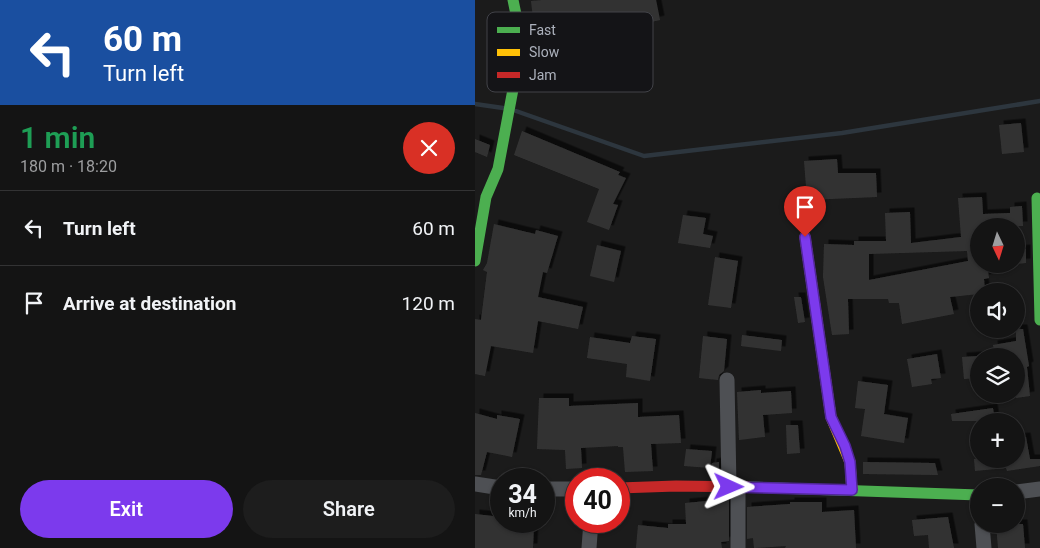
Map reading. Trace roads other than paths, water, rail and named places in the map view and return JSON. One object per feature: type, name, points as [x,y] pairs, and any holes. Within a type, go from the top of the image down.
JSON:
[{"type":"street","points":[[475,261],[486,196],[498,169],[513,92]]},
{"type":"street","points":[[1037,198],[1040,320]]},
{"type":"street","points":[[805,237],[831,417],[845,446],[850,462],[852,490]]},
{"type":"street","points":[[727,380],[738,548]]},
{"type":"street","points":[[475,484],[490,486]]},
{"type":"street","points":[[630,488],[734,487],[970,495]]},
{"type":"street","points":[[1025,491],[1040,489]]},
{"type":"street","points":[[589,548],[590,533]]},
{"type":"street","points":[[983,533],[984,548]]},
{"type":"waterway","points":[[516,111],[644,156],[842,133],[1040,101]]},
{"type":"waterway","points":[[475,104],[503,108]]}]
